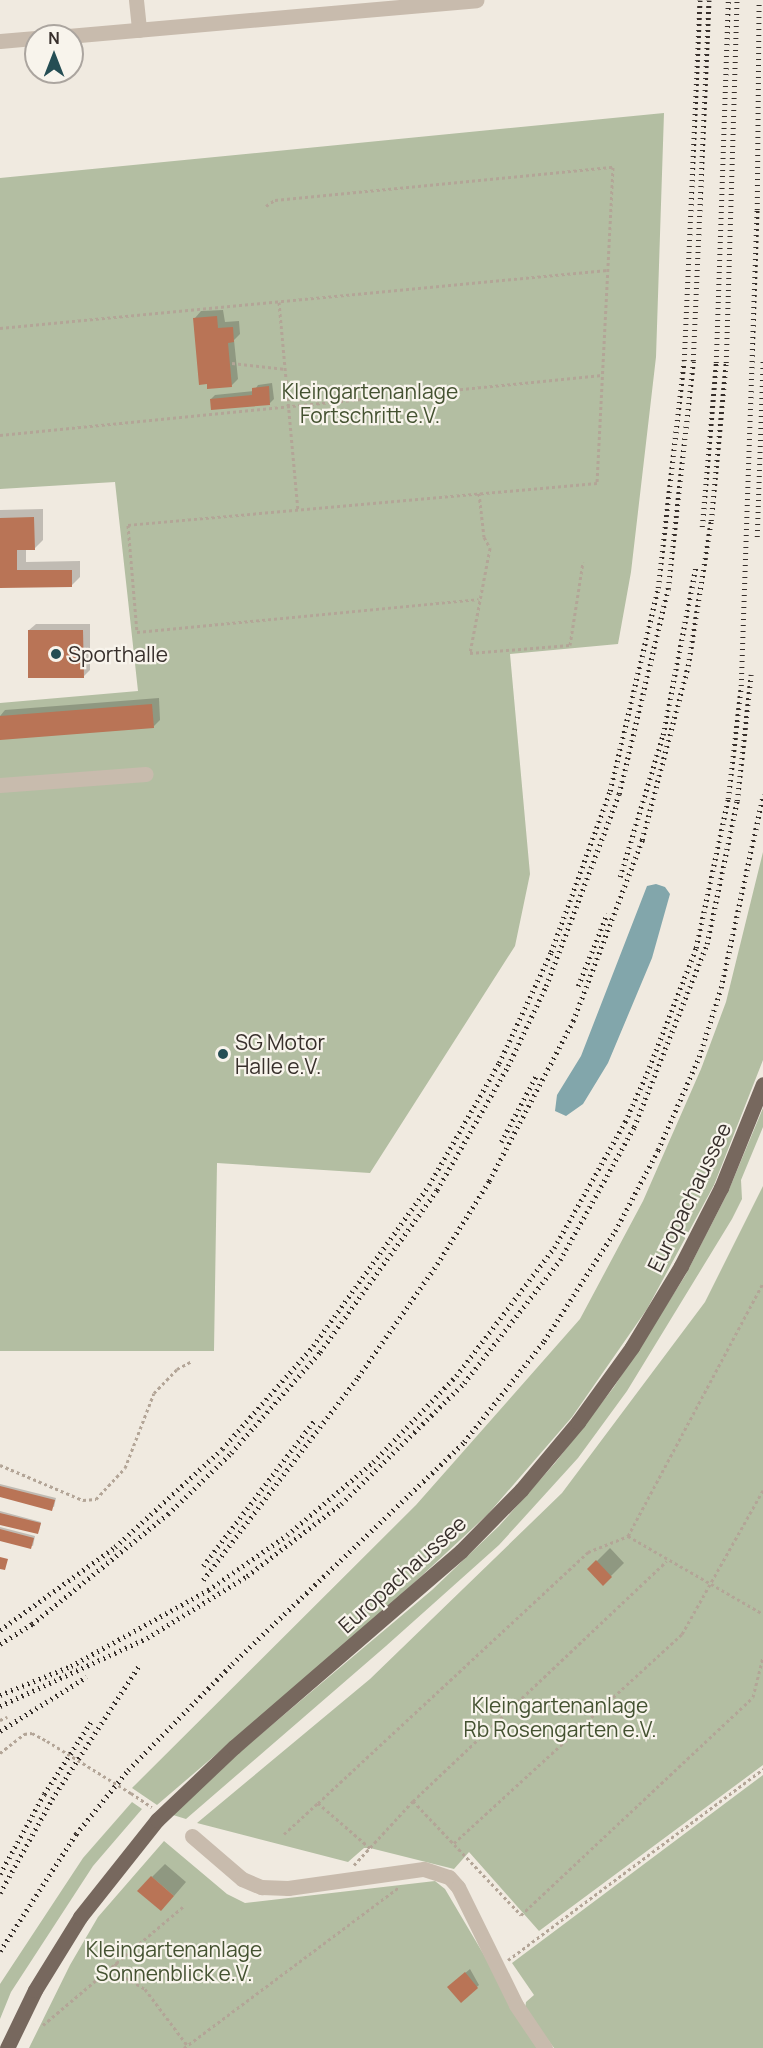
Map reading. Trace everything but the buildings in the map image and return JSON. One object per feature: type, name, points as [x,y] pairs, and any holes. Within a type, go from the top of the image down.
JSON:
[{"type":"main road","name":"Europachaussee","points":[[8,2048],[35,1990],[80,1917],[157,1820],[234,1747],[427,1584],[500,1512],[570,1431],[632,1347],[681,1266],[721,1188],[763,1083]]},
{"type":"street","points":[[136,0],[139,30]]},
{"type":"street","points":[[84,35],[476,0]]},
{"type":"street","points":[[0,41],[24,39]]},
{"type":"street","points":[[0,785],[146,774]]},
{"type":"street","points":[[192,1836],[242,1879],[261,1887],[288,1888],[410,1871],[438,1870],[449,1877],[516,2005],[545,2048]]},
{"type":"path","points":[[266,206],[275,200],[613,167],[597,483],[128,525],[137,632],[478,599]]},
{"type":"path","points":[[0,328],[607,270]]},
{"type":"path","points":[[279,302],[298,509]]},
{"type":"path","points":[[232,363],[286,369]]},
{"type":"path","points":[[0,435],[603,375]]},
{"type":"path","points":[[479,493],[484,537],[490,549],[478,599],[470,653],[570,645],[584,562]]},
{"type":"path","points":[[284,1834],[588,1552],[628,1536],[763,1283]]},
{"type":"path","points":[[0,1465],[83,1500],[96,1499],[125,1468],[154,1393],[177,1369],[192,1361]]},
{"type":"path","points":[[454,1843],[682,1634],[712,1586],[763,1490]]},
{"type":"path","points":[[628,1536],[667,1561],[762,1612]]},
{"type":"path","points":[[318,1803],[370,1848],[413,1801],[667,1561]]},
{"type":"path","points":[[413,1801],[521,1915],[753,1697],[763,1657]]},
{"type":"path","points":[[0,1720],[7,1717]]},
{"type":"path","points":[[0,1753],[24,1734],[32,1734],[131,1792]]},
{"type":"path","points":[[497,1968],[763,1769]]},
{"type":"path","points":[[115,1963],[126,1978],[145,1989],[186,2047],[406,1882],[410,1871]]},
{"type":"path","points":[[43,2025],[184,1906]]},
{"type":"green space","name":"Kleingartenanlage Fortschritt e.V.","points":[[664,113],[656,357],[631,572],[618,644],[510,654],[530,874],[515,946],[370,1173],[217,1163],[214,1351],[0,1351],[0,703],[138,691],[115,482],[0,489],[0,178]]},
{"type":"green space","points":[[763,852],[763,1060],[714,1185],[647,1309],[572,1417],[488,1514],[387,1608],[157,1805],[132,1788],[416,1505],[580,1319],[643,1201],[701,1069],[726,1002]]},
{"type":"green space","points":[[763,1108],[763,1127],[741,1180],[742,1199],[732,1219],[627,1391],[578,1458],[499,1545],[386,1646],[186,1819],[173,1815],[235,1756],[432,1590],[499,1526],[555,1463],[614,1387],[685,1276],[728,1192]]},
{"type":"green space","name":"Kleingartenanlage Rb Rosengarten e.V.","points":[[763,1186],[763,1765],[539,1931],[469,1852],[454,1869],[370,1848],[364,1848],[348,1862],[197,1823],[370,1679],[562,1493],[705,1302]]},
{"type":"green space","points":[[763,1775],[763,2048],[554,2048],[525,2009],[526,2002],[534,1995],[512,1963]]},
{"type":"green space","points":[[132,1802],[142,1809],[93,1866],[11,1992],[0,2019],[0,1984],[83,1858]]},
{"type":"green space","name":"Kleingartenanlage Sonnenblick e.V.","points":[[164,1841],[227,1894],[245,1903],[435,1881],[445,1889],[539,2048],[29,2048],[70,1965],[98,1917]]},
{"type":"water","points":[[656,884],[665,887],[670,894],[652,958],[608,1063],[583,1104],[566,1116],[555,1111],[557,1095],[581,1056],[647,886]]},
{"type":"railway","points":[[0,1630],[115,1547],[222,1449],[313,1346],[429,1185],[499,1063],[551,952],[610,791],[658,588],[684,361],[700,0]]},
{"type":"railway","points":[[0,1644],[32,1624],[168,1514],[231,1453],[320,1352],[437,1190],[508,1066],[546,986],[619,794],[668,589],[693,361],[709,0]]},
{"type":"railway","points":[[702,527],[716,363],[728,0]]},
{"type":"railway","points":[[203,1580],[358,1377],[437,1264],[489,1181],[573,1021],[642,840],[688,666],[711,521],[726,363],[737,0]]},
{"type":"railway","points":[[0,1695],[71,1666],[208,1590],[287,1535],[373,1462],[456,1376],[554,1248],[625,1122],[647,1073],[696,948],[728,799],[741,686],[757,210],[759,0]]},
{"type":"railway","points":[[757,537],[763,357]]},
{"type":"railway","points":[[620,877],[663,735],[696,566]]},
{"type":"railway","points":[[0,1706],[147,1638],[247,1576],[341,1504],[464,1383],[560,1260],[634,1127],[707,944],[737,801],[751,675]]},
{"type":"railway","points":[[0,1951],[76,1834],[128,1770],[232,1664],[464,1442],[544,1341],[615,1231],[658,1150],[699,1057],[721,988],[763,795]]},
{"type":"railway","points":[[578,986],[607,914]]},
{"type":"railway","points":[[501,1142],[536,1076]]},
{"type":"railway","points":[[203,1566],[314,1421]]},
{"type":"railway","points":[[0,1893],[52,1799],[138,1667]]},
{"type":"railway","points":[[0,1731],[86,1677]]},
{"type":"railway","points":[[0,1874],[44,1794],[92,1720]]},
{"type":"place","name":"Sporthalle","points":[[56,654]]},
{"type":"place","name":"SG Motor Halle e.V.","points":[[223,1054]]}]
